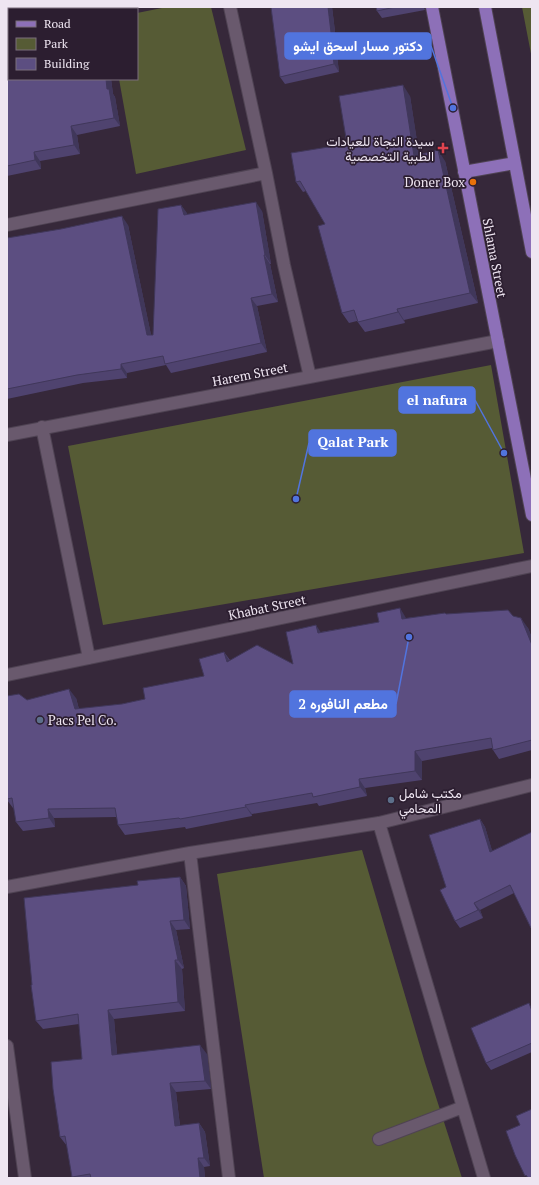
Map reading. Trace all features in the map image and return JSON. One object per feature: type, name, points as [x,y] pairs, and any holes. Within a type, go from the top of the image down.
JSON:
[{"type":"main road","name":"Shlama Street","points":[[432,7],[532,515]]},
{"type":"main road","points":[[485,7],[532,252]]},
{"type":"main road","points":[[464,172],[515,163]]},
{"type":"street","points":[[230,7],[266,173],[284,265],[310,377]]},
{"type":"street","points":[[7,224],[266,173]]},
{"type":"street","name":"Harem Street","points":[[7,435],[42,427],[498,341]]},
{"type":"street","points":[[42,427],[90,658]]},
{"type":"street","name":"Khabat Street","points":[[7,675],[532,566]]},
{"type":"street","points":[[7,887],[190,853],[379,823],[532,785]]},
{"type":"street","points":[[379,823],[484,1178]]},
{"type":"street","points":[[190,853],[229,1178]]},
{"type":"street","points":[[7,1046],[25,1178]]},
{"type":"street","points":[[379,1139],[463,1107]]},
{"type":"green space","points":[[167,7],[211,7],[246,150],[136,174],[119,80],[138,80],[138,13]]},
{"type":"green space","points":[[522,7],[532,7],[532,59]]},
{"type":"green space","points":[[491,365],[524,553],[103,625],[68,446]]},
{"type":"green space","points":[[362,850],[425,1063],[462,1178],[264,1178],[217,874]]},
{"type":"building","points":[[271,7],[328,7],[334,64],[280,77]]},
{"type":"building","points":[[376,7],[395,7],[377,11]]},
{"type":"building","points":[[7,50],[8,80],[106,80],[114,118],[71,126],[74,145],[34,152],[35,160],[7,166]]},
{"type":"building","points":[[403,85],[414,156],[438,150],[470,293],[397,309],[398,312],[358,322],[354,310],[342,313],[318,226],[325,224],[300,181],[296,182],[291,153],[347,144],[339,96]]},
{"type":"building","points":[[256,202],[272,294],[251,298],[261,343],[165,364],[163,356],[121,364],[121,369],[77,375],[7,389],[7,238],[61,229],[122,216],[147,335],[153,335],[158,209],[181,205],[184,215]]},
{"type":"building","points":[[400,608],[402,619],[445,613],[508,610],[513,616],[521,618],[532,645],[532,740],[493,750],[491,738],[415,751],[415,771],[359,779],[360,787],[313,797],[312,793],[180,819],[118,825],[115,808],[48,809],[49,818],[16,822],[12,798],[7,799],[7,696],[19,694],[27,700],[69,689],[75,709],[122,704],[145,699],[143,688],[204,676],[199,659],[224,652],[227,662],[257,645],[293,664],[286,632],[316,625],[318,633],[379,622],[377,613]]},
{"type":"building","points":[[480,819],[490,852],[532,832],[532,928],[510,885],[474,903],[478,910],[455,921],[440,890],[446,887],[429,835]]},
{"type":"building","points":[[180,877],[184,920],[170,921],[178,960],[175,960],[178,1002],[108,1010],[112,1055],[200,1045],[205,1081],[170,1083],[175,1126],[199,1123],[204,1158],[198,1158],[200,1178],[91,1178],[90,1174],[72,1177],[65,1136],[60,1137],[53,1089],[51,1062],[82,1059],[78,1014],[36,1021],[31,985],[24,898],[138,885],[137,881]]},
{"type":"building","points":[[529,1003],[532,1011],[532,1043],[486,1063],[471,1028]]},
{"type":"building","points":[[532,1109],[532,1178],[528,1178],[526,1175],[525,1176],[515,1155],[506,1131],[520,1125],[516,1116]]},
{"type":"place","name":"دكتور مسار اسحق ايشو","points":[[453,108]]},
{"type":"place","name":"سيدة النجاة للعيادات الطبية التخصصية","points":[[443,148]]},
{"type":"place","name":"Doner Box","points":[[473,182]]},
{"type":"place","name":"el nafura","points":[[504,453]]},
{"type":"place","name":"Qalat Park","points":[[296,499]]},
{"type":"place","name":"مطعم النافوره 2","points":[[409,637]]},
{"type":"place","name":"Pacs Pel Co.","points":[[40,720]]},
{"type":"place","name":"مكتب شامل المحامي","points":[[391,800]]}]
